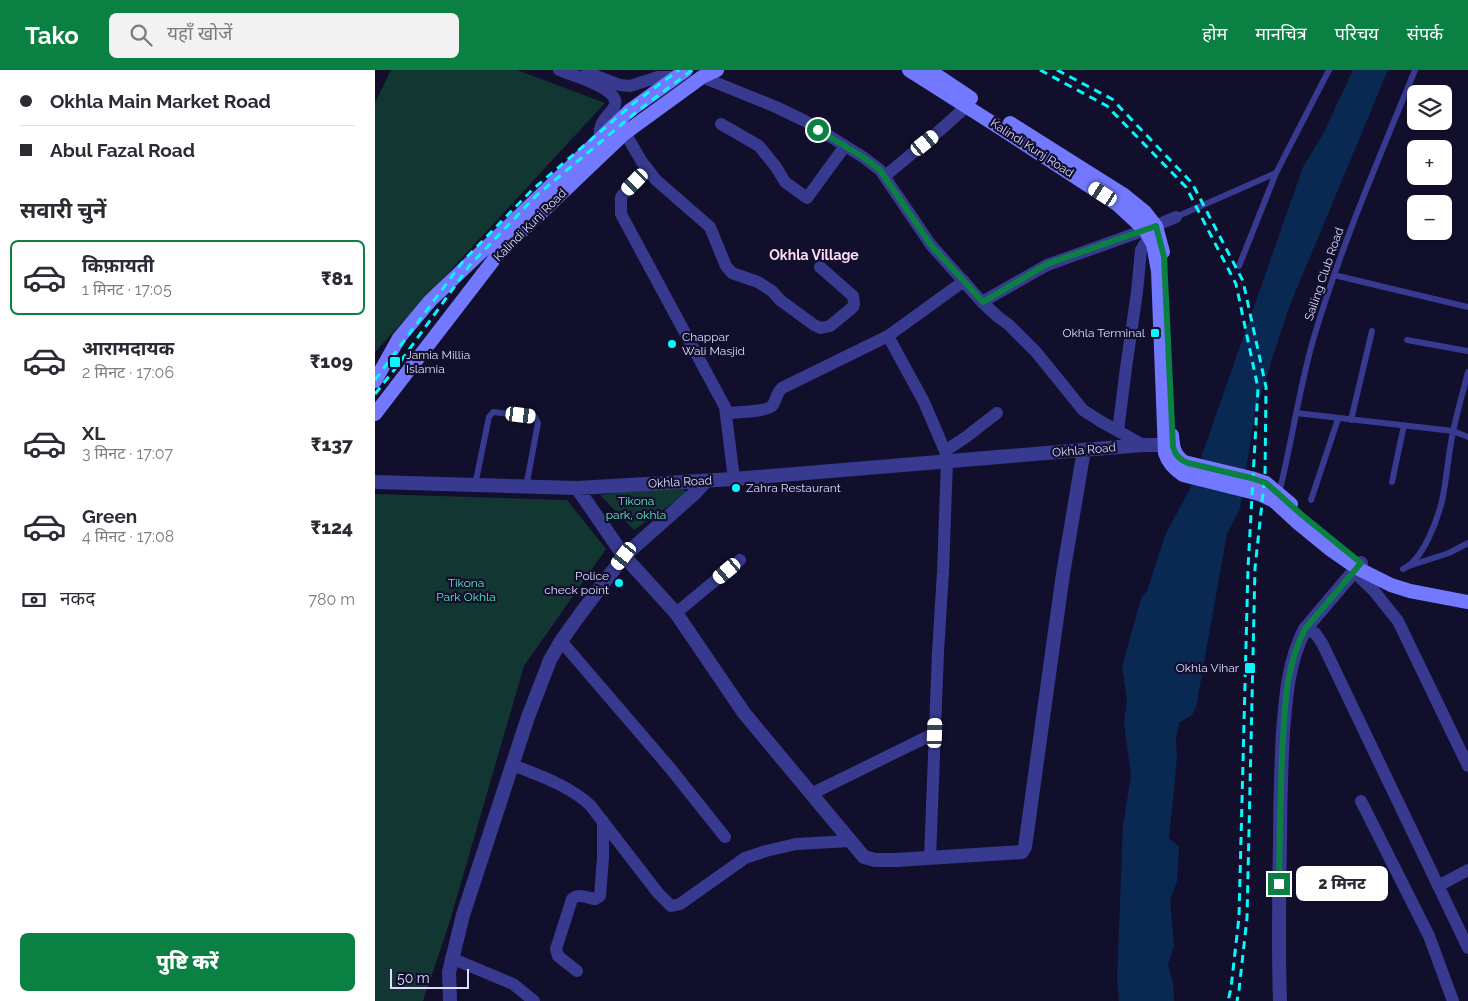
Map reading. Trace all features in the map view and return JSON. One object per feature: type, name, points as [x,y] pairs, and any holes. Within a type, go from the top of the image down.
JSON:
[{"type":"main road","name":"Kalindi Kunj Road","points":[[375,381],[399,338],[430,301],[600,138],[717,70]]},
{"type":"main road","name":"Kalindi Kunj Road","points":[[909,70],[1118,204],[1150,231],[1164,257],[1173,447],[1185,469],[1177,471],[1167,460],[1165,453],[1158,271],[1156,254],[1153,244],[1150,231],[1145,212],[1124,195],[929,70]]},
{"type":"main road","name":"Kalindi Kunj Road","points":[[375,414],[499,253],[621,127],[629,111],[681,74]]},
{"type":"main road","points":[[1185,469],[1249,484],[1266,483],[1279,493],[1314,530],[1357,568],[1391,585],[1468,602]]},
{"type":"main road","points":[[1249,484],[1259,494],[1274,501],[1314,530]]},
{"type":"main road","points":[[1357,568],[1397,579],[1468,594]]},
{"type":"street","points":[[559,70],[599,85],[613,96],[616,101],[615,105],[600,125],[600,138]]},
{"type":"street","points":[[583,71],[620,85],[630,86],[658,77],[681,74]]},
{"type":"street","points":[[702,77],[776,107],[805,122],[874,165],[885,176],[931,245],[983,302],[1036,352],[1083,410],[1143,445]]},
{"type":"street","points":[[885,176],[967,106]]},
{"type":"street","points":[[721,124],[759,146],[785,182],[807,198],[845,146]]},
{"type":"street","points":[[621,127],[655,180],[710,227],[726,266],[732,273],[758,282],[814,325],[824,328],[830,326],[853,307],[854,300],[853,296],[820,267]]},
{"type":"street","points":[[647,170],[623,194],[621,198],[621,214],[720,396],[727,413],[734,480]]},
{"type":"street","points":[[983,302],[1047,264],[1150,231],[1176,217]]},
{"type":"street","points":[[1118,431],[1141,250],[1150,231]]},
{"type":"street","points":[[727,413],[770,407],[777,393],[782,388],[888,336],[964,281]]},
{"type":"street","points":[[888,336],[924,402],[946,456],[943,572],[937,652],[930,858]]},
{"type":"street","points":[[946,456],[966,437],[997,413]]},
{"type":"street","name":"Okhla Road","points":[[375,482],[577,488],[734,480],[946,456],[1165,445]]},
{"type":"street","points":[[577,488],[624,556],[676,614],[744,713],[861,854],[869,859],[896,860],[1022,852],[1025,849],[1063,574],[1084,450]]},
{"type":"street","points":[[449,1001],[451,958],[463,915],[528,717],[550,660],[561,641],[624,556],[706,481]]},
{"type":"street","points":[[676,614],[740,560]]},
{"type":"street","points":[[1280,1001],[1281,774],[1285,700],[1291,664],[1305,629],[1357,568],[1398,621],[1468,766]]},
{"type":"street","points":[[1305,629],[1315,633],[1322,643],[1468,948]]},
{"type":"street","points":[[561,641],[670,768],[725,837]]},
{"type":"street","points":[[811,794],[935,733]]},
{"type":"street","points":[[513,765],[570,789],[580,796],[590,805],[658,893],[671,906],[680,904],[745,858],[796,844],[850,841]]},
{"type":"street","points":[[1361,801],[1429,936],[1453,1001]]},
{"type":"street","points":[[577,971],[558,956],[556,949],[572,899],[576,896],[595,899],[600,896],[603,821]]},
{"type":"street","points":[[1438,886],[1468,870]]},
{"type":"street","points":[[451,958],[513,984],[534,1001]]},
{"type":"lane","points":[[1239,266],[1277,173],[1329,70]]},
{"type":"lane","name":"Sailing Club Road","points":[[1279,493],[1313,338],[1334,275],[1415,70]]},
{"type":"lane","points":[[1176,217],[1277,173]]},
{"type":"lane","points":[[1334,275],[1468,307]]},
{"type":"lane","points":[[1351,420],[1372,331]]},
{"type":"lane","points":[[1407,340],[1468,350]]},
{"type":"lane","points":[[1468,372],[1453,431],[1438,514],[1426,543],[1418,556],[1406,568],[1449,554],[1468,543]]},
{"type":"lane","points":[[475,485],[489,417],[493,412],[535,417],[538,423],[526,487]]},
{"type":"lane","points":[[1296,413],[1453,431],[1468,436]]},
{"type":"lane","points":[[1311,500],[1338,419]]},
{"type":"lane","points":[[1392,482],[1404,425]]},
{"type":"green space","points":[[391,70],[517,70],[605,103],[375,352],[375,103]]},
{"type":"green space","name":"Tikona park, okhla","points":[[680,484],[687,493],[634,530],[600,495]]},
{"type":"green space","name":"Tikona Park Okhla","points":[[375,494],[567,500],[606,549],[524,666],[449,924],[423,1001],[375,1001]]},
{"type":"water","points":[[1353,70],[1388,70],[1288,310],[1255,412],[1240,509],[1227,534],[1196,707],[1192,715],[1179,723],[1176,739],[1177,758],[1169,838],[1179,847],[1177,881],[1170,900],[1174,946],[1168,965],[1173,983],[1174,1001],[1119,1001],[1117,980],[1123,825],[1131,776],[1124,723],[1127,700],[1122,667],[1141,598],[1147,591],[1166,533],[1190,489],[1303,167],[1323,134]]},
{"type":"railway","points":[[375,380],[464,260],[532,190],[634,103],[679,70]]},
{"type":"railway","points":[[375,394],[470,265],[537,195],[639,110],[692,70]]},
{"type":"railway","points":[[1040,70],[1107,106],[1186,187],[1236,284],[1258,388],[1248,568],[1239,917],[1228,1001]]},
{"type":"railway","points":[[1057,70],[1112,99],[1192,183],[1243,281],[1266,387],[1265,475],[1255,568],[1247,918],[1237,1001]]},
{"type":"place","name":"Okhla Terminal","points":[[1155,333]]},
{"type":"place","name":"Chappar Wali Masjid","points":[[672,344]]},
{"type":"place","name":"Jamia Millia Islamia","points":[[395,362]]},
{"type":"place","name":"Zahra Restaurant","points":[[736,488]]},
{"type":"place","name":"Police check point","points":[[619,583]]},
{"type":"place","name":"Okhla Vihar","points":[[1250,668]]},
{"type":"district","name":"Okhla Village","points":[[814,255]]},
{"type":"route","points":[[818,130],[863,157],[880,170],[931,245],[983,302],[1047,264],[1156,226],[1164,257],[1173,447],[1176,454],[1184,462],[1266,483],[1361,563],[1305,629],[1291,664],[1286,690],[1281,774],[1279,884]]}]
